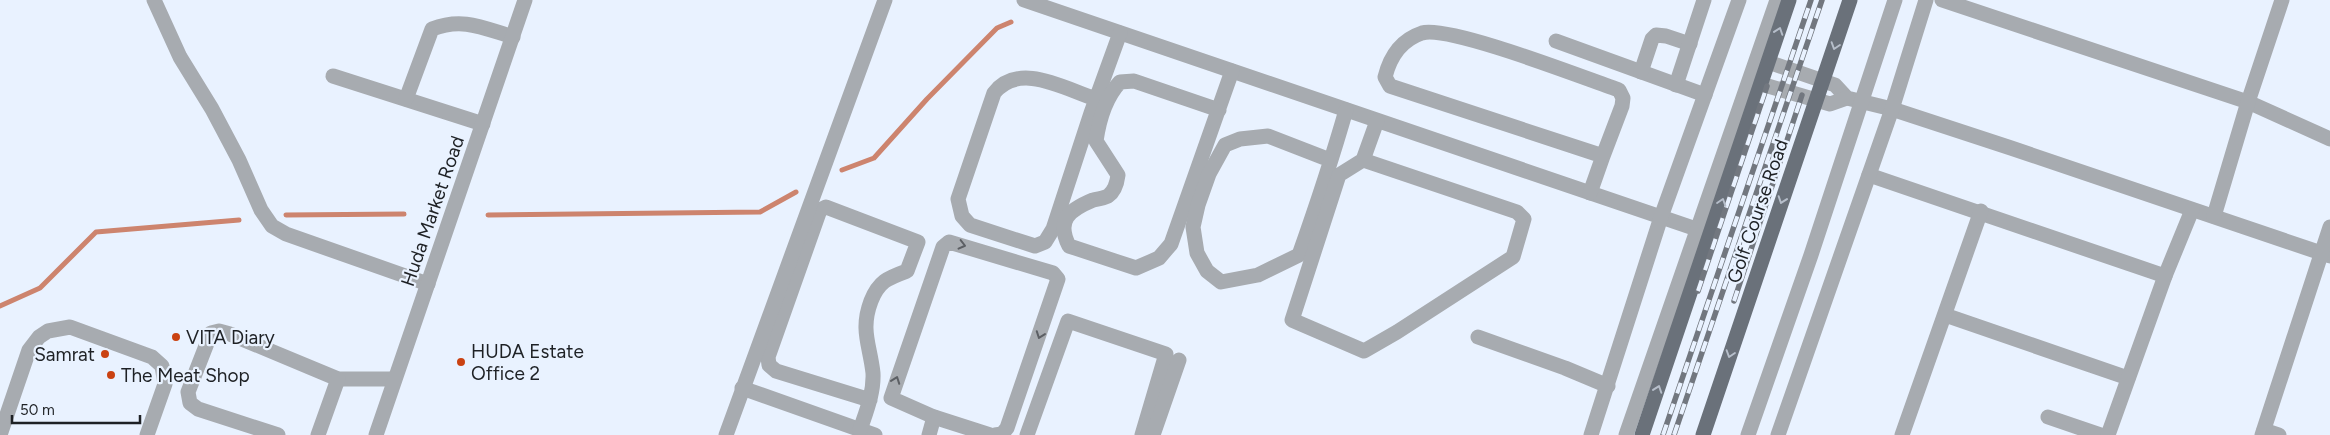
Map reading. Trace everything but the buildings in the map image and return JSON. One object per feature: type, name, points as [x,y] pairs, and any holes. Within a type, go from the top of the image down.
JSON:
[{"type":"main road","name":"Golf Course Road","points":[[1642,435],[1704,232],[1761,84],[1790,0]]},
{"type":"main road","name":"Golf Course Road","points":[[1703,435],[1850,0]]},
{"type":"street","points":[[154,0],[180,57],[212,109],[239,160],[261,210],[272,226],[286,234],[428,284]]},
{"type":"street","name":"Huda Market Road","points":[[376,435],[525,0]]},
{"type":"street","points":[[726,435],[885,0]]},
{"type":"street","points":[[1024,0],[1704,232]]},
{"type":"street","points":[[1676,85],[1704,0]]},
{"type":"street","points":[[1591,435],[1661,217],[1739,0]]},
{"type":"street","points":[[1626,435],[1704,232],[1777,0]]},
{"type":"street","points":[[1748,435],[1854,100],[1895,0]]},
{"type":"street","points":[[1778,435],[1892,109],[1926,0]]},
{"type":"street","points":[[1942,0],[2248,102],[2330,139]]},
{"type":"street","points":[[2214,216],[2248,102],[2282,0]]},
{"type":"street","points":[[406,99],[432,30],[449,23],[473,25],[513,37]]},
{"type":"street","points":[[1590,193],[1622,106],[1624,98],[1619,90],[1466,38],[1439,31],[1423,33],[1403,42],[1388,66],[1384,77],[1390,86],[1603,156]]},
{"type":"street","points":[[1096,99],[1030,77],[1013,79],[1001,85],[994,93],[958,200],[962,216],[970,225],[1035,246],[1045,242],[1053,229],[1120,33]]},
{"type":"street","points":[[1641,72],[1652,39],[1656,36],[1666,36],[1690,44]]},
{"type":"street","points":[[1556,41],[1705,95]]},
{"type":"street","points":[[1768,62],[1824,80],[1835,85],[1854,100]]},
{"type":"street","points":[[1218,110],[1134,80],[1120,82],[1113,89],[1099,122],[1096,141],[1118,175],[1117,185],[1109,195],[1071,211],[1064,221],[1064,235],[1069,246],[1136,268],[1160,258],[1171,244],[1232,71]]},
{"type":"street","points":[[333,76],[483,124]]},
{"type":"street","points":[[1761,84],[1830,104],[1854,100],[1892,109],[2325,255]]},
{"type":"street","points":[[1330,160],[1268,136],[1240,138],[1225,145],[1209,174],[1198,205],[1194,227],[1197,253],[1207,271],[1221,282],[1258,275],[1299,255],[1330,160],[1346,110]]},
{"type":"street","points":[[1363,160],[1517,212],[1524,219],[1513,257],[1397,332],[1364,351],[1292,320],[1339,175],[1363,160],[1377,120]]},
{"type":"street","points":[[1869,175],[1981,211],[2165,276]]},
{"type":"street","points":[[860,430],[870,400],[873,374],[864,321],[876,288],[890,278],[908,271],[918,242],[826,207],[820,210],[768,357],[769,365],[776,371],[870,400]]},
{"type":"street","points":[[2108,435],[2165,276],[2192,210]]},
{"type":"street","points":[[1902,435],[1981,211]]},
{"type":"street","points":[[2279,435],[2263,433],[2325,255],[2330,227]]},
{"type":"street","points":[[990,435],[965,431],[891,398],[943,247],[949,242],[1053,273],[1058,279],[1007,428],[1002,434],[995,435]]},
{"type":"street","points":[[1945,315],[2128,378]]},
{"type":"street","points":[[1027,435],[1068,321],[1166,354],[1142,435]]},
{"type":"street","points":[[0,434],[29,350],[39,337],[48,331],[70,327],[152,357],[162,366],[165,384],[148,435]]},
{"type":"street","points":[[278,435],[198,409],[190,403],[188,392],[211,333],[230,334],[338,380],[394,379]]},
{"type":"street","points":[[1478,337],[1565,368],[1608,386]]},
{"type":"street","points":[[1154,435],[1178,360]]},
{"type":"street","points":[[318,435],[338,380]]},
{"type":"street","points":[[742,388],[875,435]]},
{"type":"street","points":[[929,435],[934,417]]},
{"type":"street","points":[[2048,417],[2101,435]]},
{"type":"waterway","points":[[842,170],[874,158],[927,99],[997,28],[1011,22]]},
{"type":"waterway","points":[[488,215],[760,212],[796,192]]},
{"type":"waterway","points":[[286,215],[404,214]]},
{"type":"waterway","points":[[0,306],[40,288],[96,232],[239,220]]},
{"type":"railway","points":[[1663,435],[1811,0]]},
{"type":"railway","points":[[1674,435],[1822,0]]},
{"type":"railway","points":[[1698,291],[1767,86]]},
{"type":"railway","points":[[1734,301],[1802,95]]},
{"type":"place","name":"VITA Diary","points":[[176,337]]},
{"type":"place","name":"Samrat","points":[[105,354]]},
{"type":"place","name":"HUDA Estate Office 2","points":[[461,362]]},
{"type":"place","name":"The Meat Shop","points":[[111,375]]}]
